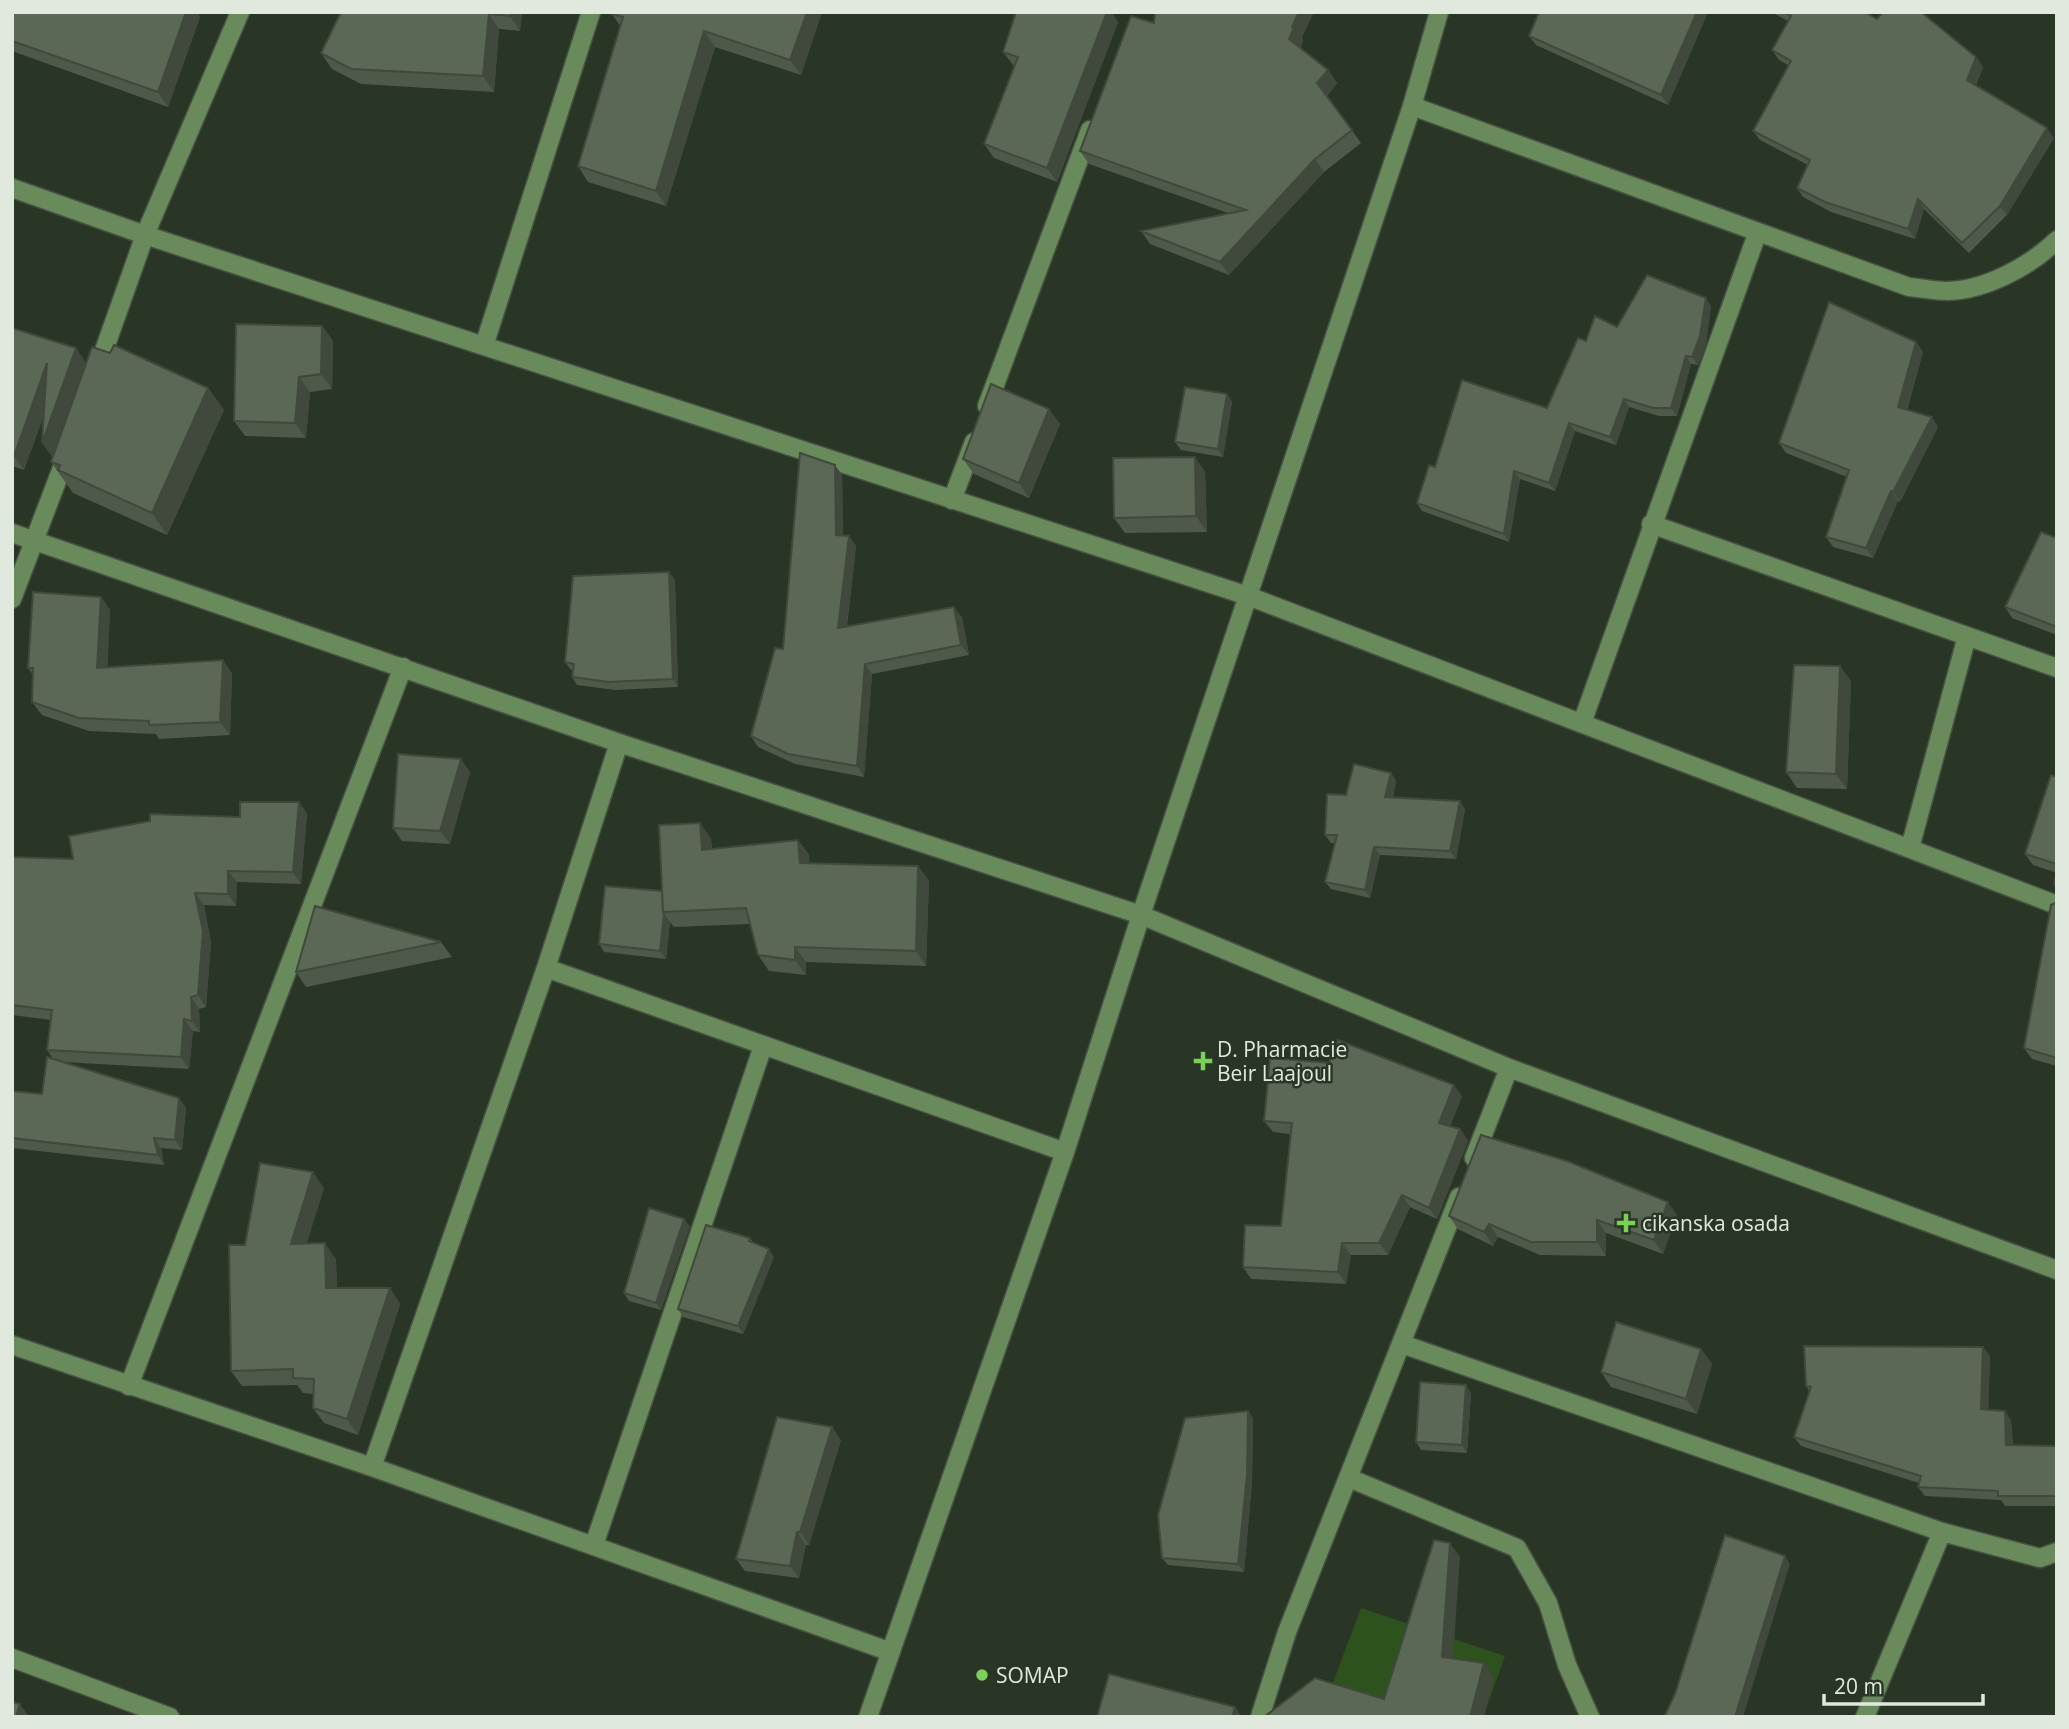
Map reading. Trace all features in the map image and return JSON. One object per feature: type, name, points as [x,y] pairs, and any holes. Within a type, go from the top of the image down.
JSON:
[{"type":"street","points":[[90,388],[145,235],[240,12]]},
{"type":"street","points":[[484,346],[591,12]]},
{"type":"street","points":[[868,1717],[1065,1152],[1141,915],[1412,106],[1440,12]]},
{"type":"street","points":[[1412,106],[1757,234],[1909,287],[1950,291],[1996,280],[2042,254],[2057,240]]},
{"type":"street","points":[[952,500],[1096,115]]},
{"type":"street","points":[[12,188],[145,235],[1248,596],[2057,905]]},
{"type":"street","points":[[1582,723],[1757,234]]},
{"type":"street","points":[[12,599],[36,542],[72,439]]},
{"type":"street","points":[[1651,524],[2057,668]]},
{"type":"street","points":[[12,534],[619,743],[1141,915],[1509,1068],[2057,1270]]},
{"type":"street","points":[[1910,848],[1967,636]]},
{"type":"street","points":[[129,1386],[258,1052],[317,886],[403,667]]},
{"type":"street","points":[[372,1468],[547,968],[619,743]]},
{"type":"street","points":[[547,968],[1065,1152]]},
{"type":"street","points":[[594,1545],[763,1046]]},
{"type":"street","points":[[1260,1717],[1287,1632],[1509,1068]]},
{"type":"street","points":[[1402,1344],[1942,1532],[2040,1558],[2057,1552]]},
{"type":"street","points":[[12,1345],[594,1545],[891,1651]]},
{"type":"street","points":[[1349,1478],[1517,1548],[1548,1603],[1567,1665],[1590,1717]]},
{"type":"street","points":[[1865,1717],[1942,1532]]},
{"type":"street","points":[[12,1658],[170,1717]]},
{"type":"green space","points":[[1361,1608],[1505,1656],[1483,1717],[1320,1717]]},
{"type":"building","points":[[12,12],[186,12],[158,92],[12,41]]},
{"type":"building","points":[[341,12],[510,12],[510,16],[489,14],[483,76],[351,69],[321,53]]},
{"type":"building","points":[[612,12],[807,12],[790,60],[704,31],[656,191],[578,166],[623,17]]},
{"type":"building","points":[[1016,12],[1107,12],[1047,168],[984,144],[1018,57],[1003,52]]},
{"type":"building","points":[[1155,12],[1299,12],[1289,39],[1328,70],[1317,83],[1352,130],[1315,159],[1220,262],[1141,231],[1246,210],[1080,151],[1131,16],[1154,23]]},
{"type":"building","points":[[1539,12],[1697,12],[1661,95],[1529,36]]},
{"type":"building","points":[[1784,12],[1865,12],[1877,19],[1883,12],[1921,12],[1976,57],[1967,80],[2047,128],[2000,206],[1962,243],[1918,199],[1908,229],[1825,202],[1797,188],[1810,160],[1753,131],[1791,61],[1772,50],[1791,16]]},
{"type":"building","points":[[1647,275],[1706,298],[1700,336],[1692,357],[1686,356],[1671,408],[1653,408],[1624,399],[1610,437],[1569,423],[1549,483],[1514,471],[1504,534],[1417,503],[1429,465],[1435,467],[1462,380],[1547,408],[1578,338],[1586,341],[1595,316],[1617,327]]},
{"type":"building","points":[[1829,302],[1916,342],[1898,407],[1932,417],[1893,492],[1891,491],[1866,548],[1826,537],[1849,470],[1779,443]]},
{"type":"building","points":[[236,324],[322,326],[321,374],[299,377],[295,423],[234,421]]},
{"type":"building","points":[[12,328],[76,348],[42,443],[47,363],[14,456],[12,455]]},
{"type":"building","points":[[114,345],[208,388],[152,513],[58,470],[60,465],[51,462],[92,347],[110,353]]},
{"type":"building","points":[[991,384],[1049,409],[1019,483],[963,459]]},
{"type":"building","points":[[1185,387],[1227,394],[1218,449],[1175,442]]},
{"type":"building","points":[[800,453],[835,465],[836,535],[849,536],[838,628],[954,607],[961,645],[865,664],[857,766],[788,754],[751,736],[775,648],[783,649]]},
{"type":"building","points":[[1195,457],[1196,516],[1114,518],[1113,458]]},
{"type":"building","points":[[2041,532],[2057,538],[2057,627],[2005,607]]},
{"type":"building","points":[[669,572],[673,679],[609,682],[572,677],[574,664],[565,662],[573,576]]},
{"type":"building","points":[[33,592],[101,597],[97,668],[223,660],[220,722],[149,725],[149,721],[79,718],[32,702],[33,668],[28,668]]},
{"type":"building","points":[[1794,665],[1840,666],[1836,774],[1786,772]]},
{"type":"building","points":[[398,754],[461,759],[440,831],[393,828]]},
{"type":"building","points":[[1354,764],[1391,773],[1385,797],[1460,801],[1450,851],[1374,847],[1365,890],[1325,882],[1337,835],[1325,835],[1327,794],[1346,795]]},
{"type":"building","points":[[2051,775],[2057,777],[2057,864],[2025,854]]},
{"type":"building","points":[[240,802],[299,802],[293,872],[228,871],[228,894],[195,893],[203,931],[198,995],[191,997],[192,1021],[184,1019],[181,1057],[47,1050],[52,1010],[12,1005],[12,857],[73,859],[69,836],[150,821],[150,814],[240,817]]},
{"type":"building","points":[[700,823],[702,850],[798,840],[800,863],[918,866],[916,951],[795,947],[795,960],[758,955],[746,908],[663,912],[659,825]]},
{"type":"building","points":[[605,886],[662,891],[664,914],[660,951],[599,944]]},
{"type":"building","points":[[2057,902],[2057,1058],[2024,1048],[2051,905]]},
{"type":"building","points":[[315,906],[441,942],[296,972]]},
{"type":"building","points":[[1338,1040],[1454,1085],[1439,1123],[1460,1129],[1429,1208],[1402,1195],[1379,1243],[1342,1243],[1338,1272],[1243,1267],[1245,1225],[1281,1226],[1292,1123],[1264,1121],[1270,1058],[1329,1063]]},
{"type":"building","points":[[47,1057],[179,1098],[175,1140],[154,1138],[158,1155],[12,1138],[12,1091],[42,1094]]},
{"type":"building","points":[[1481,1135],[1567,1161],[1668,1202],[1654,1240],[1597,1220],[1597,1242],[1531,1242],[1489,1224],[1484,1232],[1449,1216]]},
{"type":"building","points":[[260,1163],[313,1172],[291,1244],[325,1243],[326,1288],[390,1288],[347,1419],[313,1408],[314,1379],[293,1378],[293,1369],[231,1371],[229,1245],[245,1245]]},
{"type":"building","points":[[649,1208],[684,1219],[656,1303],[624,1293]]},
{"type":"building","points":[[706,1225],[750,1238],[749,1241],[769,1249],[738,1326],[678,1309]]},
{"type":"building","points":[[1616,1322],[1701,1349],[1686,1399],[1601,1372]]},
{"type":"building","points":[[1804,1346],[1983,1347],[1981,1409],[2005,1411],[2006,1445],[2057,1446],[2057,1496],[1998,1496],[1998,1491],[1918,1487],[1921,1476],[1794,1437],[1811,1387],[1806,1386]]},
{"type":"building","points":[[1420,1382],[1466,1385],[1462,1445],[1416,1442]]},
{"type":"building","points":[[1248,1411],[1247,1475],[1238,1564],[1162,1558],[1158,1515],[1185,1418]]},
{"type":"building","points":[[777,1417],[832,1427],[800,1532],[797,1532],[790,1566],[736,1559]]},
{"type":"building","points":[[1725,1535],[1785,1556],[1735,1717],[1664,1717],[1675,1694]]},
{"type":"building","points":[[1434,1540],[1450,1543],[1442,1657],[1484,1663],[1470,1717],[1264,1717],[1315,1678],[1384,1699]]},
{"type":"building","points":[[1109,1674],[1235,1707],[1232,1717],[1097,1717]]},
{"type":"building","points":[[12,1702],[20,1704],[16,1717],[12,1717]]},
{"type":"place","name":"D. Pharmacie Beir Laajoul","points":[[1203,1061]]},
{"type":"place","name":"cikanska osada","points":[[1626,1223]]},
{"type":"place","name":"SOMAP","points":[[982,1675]]}]
